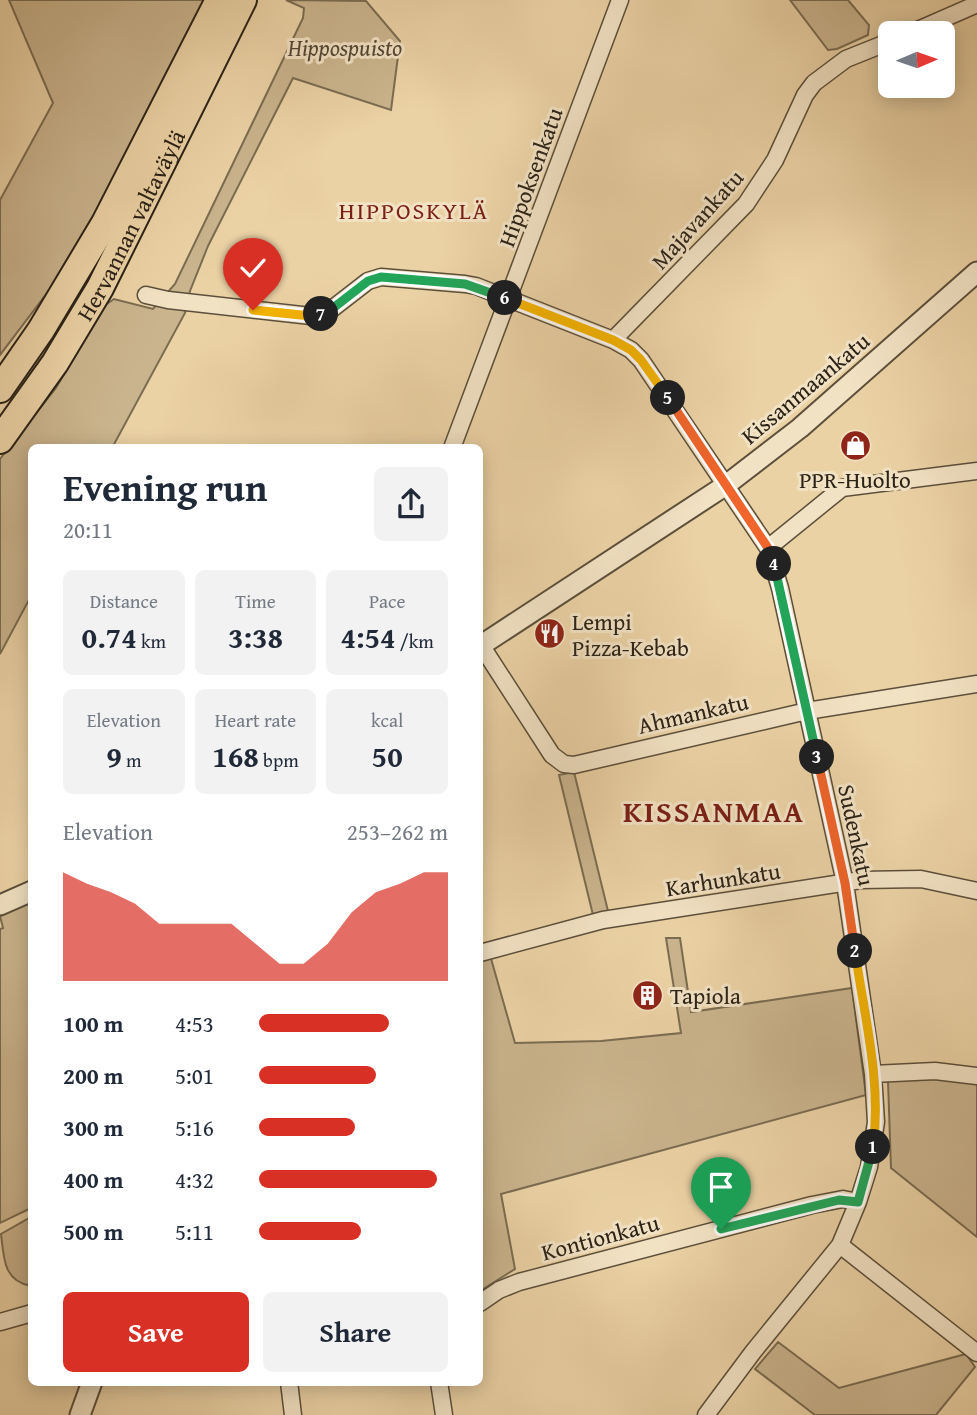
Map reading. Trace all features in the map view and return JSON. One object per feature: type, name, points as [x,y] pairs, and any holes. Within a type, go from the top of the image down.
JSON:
[{"type":"highway","name":"Hervannan valtaväylä","points":[[0,389],[48,319],[99,234],[219,0]]},
{"type":"highway","name":"Hervannan valtaväylä","points":[[0,440],[55,363],[100,288],[243,0]]},
{"type":"street","name":"Hippoksenkatu","points":[[454,444],[620,0]]},
{"type":"street","points":[[937,21],[975,4]]},
{"type":"street","name":"Majavankatu","points":[[613,340],[746,204],[775,160],[799,107],[814,83],[846,59],[878,46]]},
{"type":"street","name":"Kissanmaankatu","points":[[483,643],[726,485],[800,428],[977,272]]},
{"type":"street","name":"Sudenkatu","points":[[146,295],[168,300],[311,316],[328,312],[368,281],[381,277],[465,284],[613,340],[631,350],[641,360],[768,548],[780,588],[845,883],[873,1074],[875,1129],[869,1167],[840,1245],[778,1320],[706,1415]]},
{"type":"street","points":[[768,548],[842,488],[977,471]]},
{"type":"street","name":"Ahmankatu","points":[[483,650],[552,755],[564,764],[574,765],[807,711],[977,684]]},
{"type":"street","name":"Karhunkatu","points":[[483,952],[603,920],[845,883],[913,878],[977,891]]},
{"type":"street","points":[[0,905],[28,893]]},
{"type":"street","points":[[873,1074],[935,1071],[977,1076]]},
{"type":"street","name":"Kontionkatu","points":[[483,1301],[499,1290],[519,1282],[812,1205],[844,1199],[858,1202]]},
{"type":"street","points":[[840,1245],[977,1353]]},
{"type":"street","points":[[0,1322],[28,1314]]},
{"type":"street","points":[[80,1415],[91,1386]]},
{"type":"street","points":[[289,1386],[293,1415]]},
{"type":"street","points":[[440,1386],[444,1415]]},
{"type":"green space","points":[[9,0],[205,0],[72,260],[0,355],[0,200],[53,103]]},
{"type":"green space","name":"Hippospuisto","points":[[286,0],[366,1],[400,41],[391,110],[293,78],[208,246],[190,291],[185,313],[114,444],[28,444],[28,602],[0,654],[0,459],[56,388],[104,306],[114,299],[153,309],[175,284],[303,18],[304,8]]},
{"type":"green space","points":[[790,0],[848,0],[869,25],[868,35],[837,49],[828,50]]},
{"type":"green space","points":[[574,772],[608,911],[593,915],[559,775]]},
{"type":"green space","points":[[28,903],[28,1209],[0,1223],[0,929],[3,928],[0,916]]},
{"type":"green space","points":[[666,938],[680,938],[691,1012],[852,988],[866,1095],[501,1194],[515,1269],[483,1289],[483,958],[490,955],[515,1043],[601,1041],[681,1033]]},
{"type":"green space","points":[[916,1077],[977,1083],[977,1237],[891,1168],[888,1081]]},
{"type":"green space","points":[[28,1219],[28,1285],[10,1274],[4,1260],[1,1234]]},
{"type":"green space","points":[[778,1342],[839,1388],[966,1354],[975,1367],[936,1415],[815,1415],[755,1369]]},
{"type":"place","name":"PPR-Huolto","points":[[855,445]]},
{"type":"place","name":"Lempi Pizza-Kebab","points":[[549,634]]},
{"type":"place","name":"Tapiola","points":[[647,995]]},
{"type":"district","name":"HIPPOSKYLÄ","points":[[414,210]]},
{"type":"district","name":"KISSANMAA","points":[[714,811]]},
{"type":"route","points":[[253,310],[311,316],[328,312],[368,281],[381,277],[465,284],[613,340],[631,350],[641,360],[768,548],[780,588],[845,883],[873,1074],[876,1122],[869,1167],[858,1202],[844,1199],[812,1205],[721,1229]]}]
